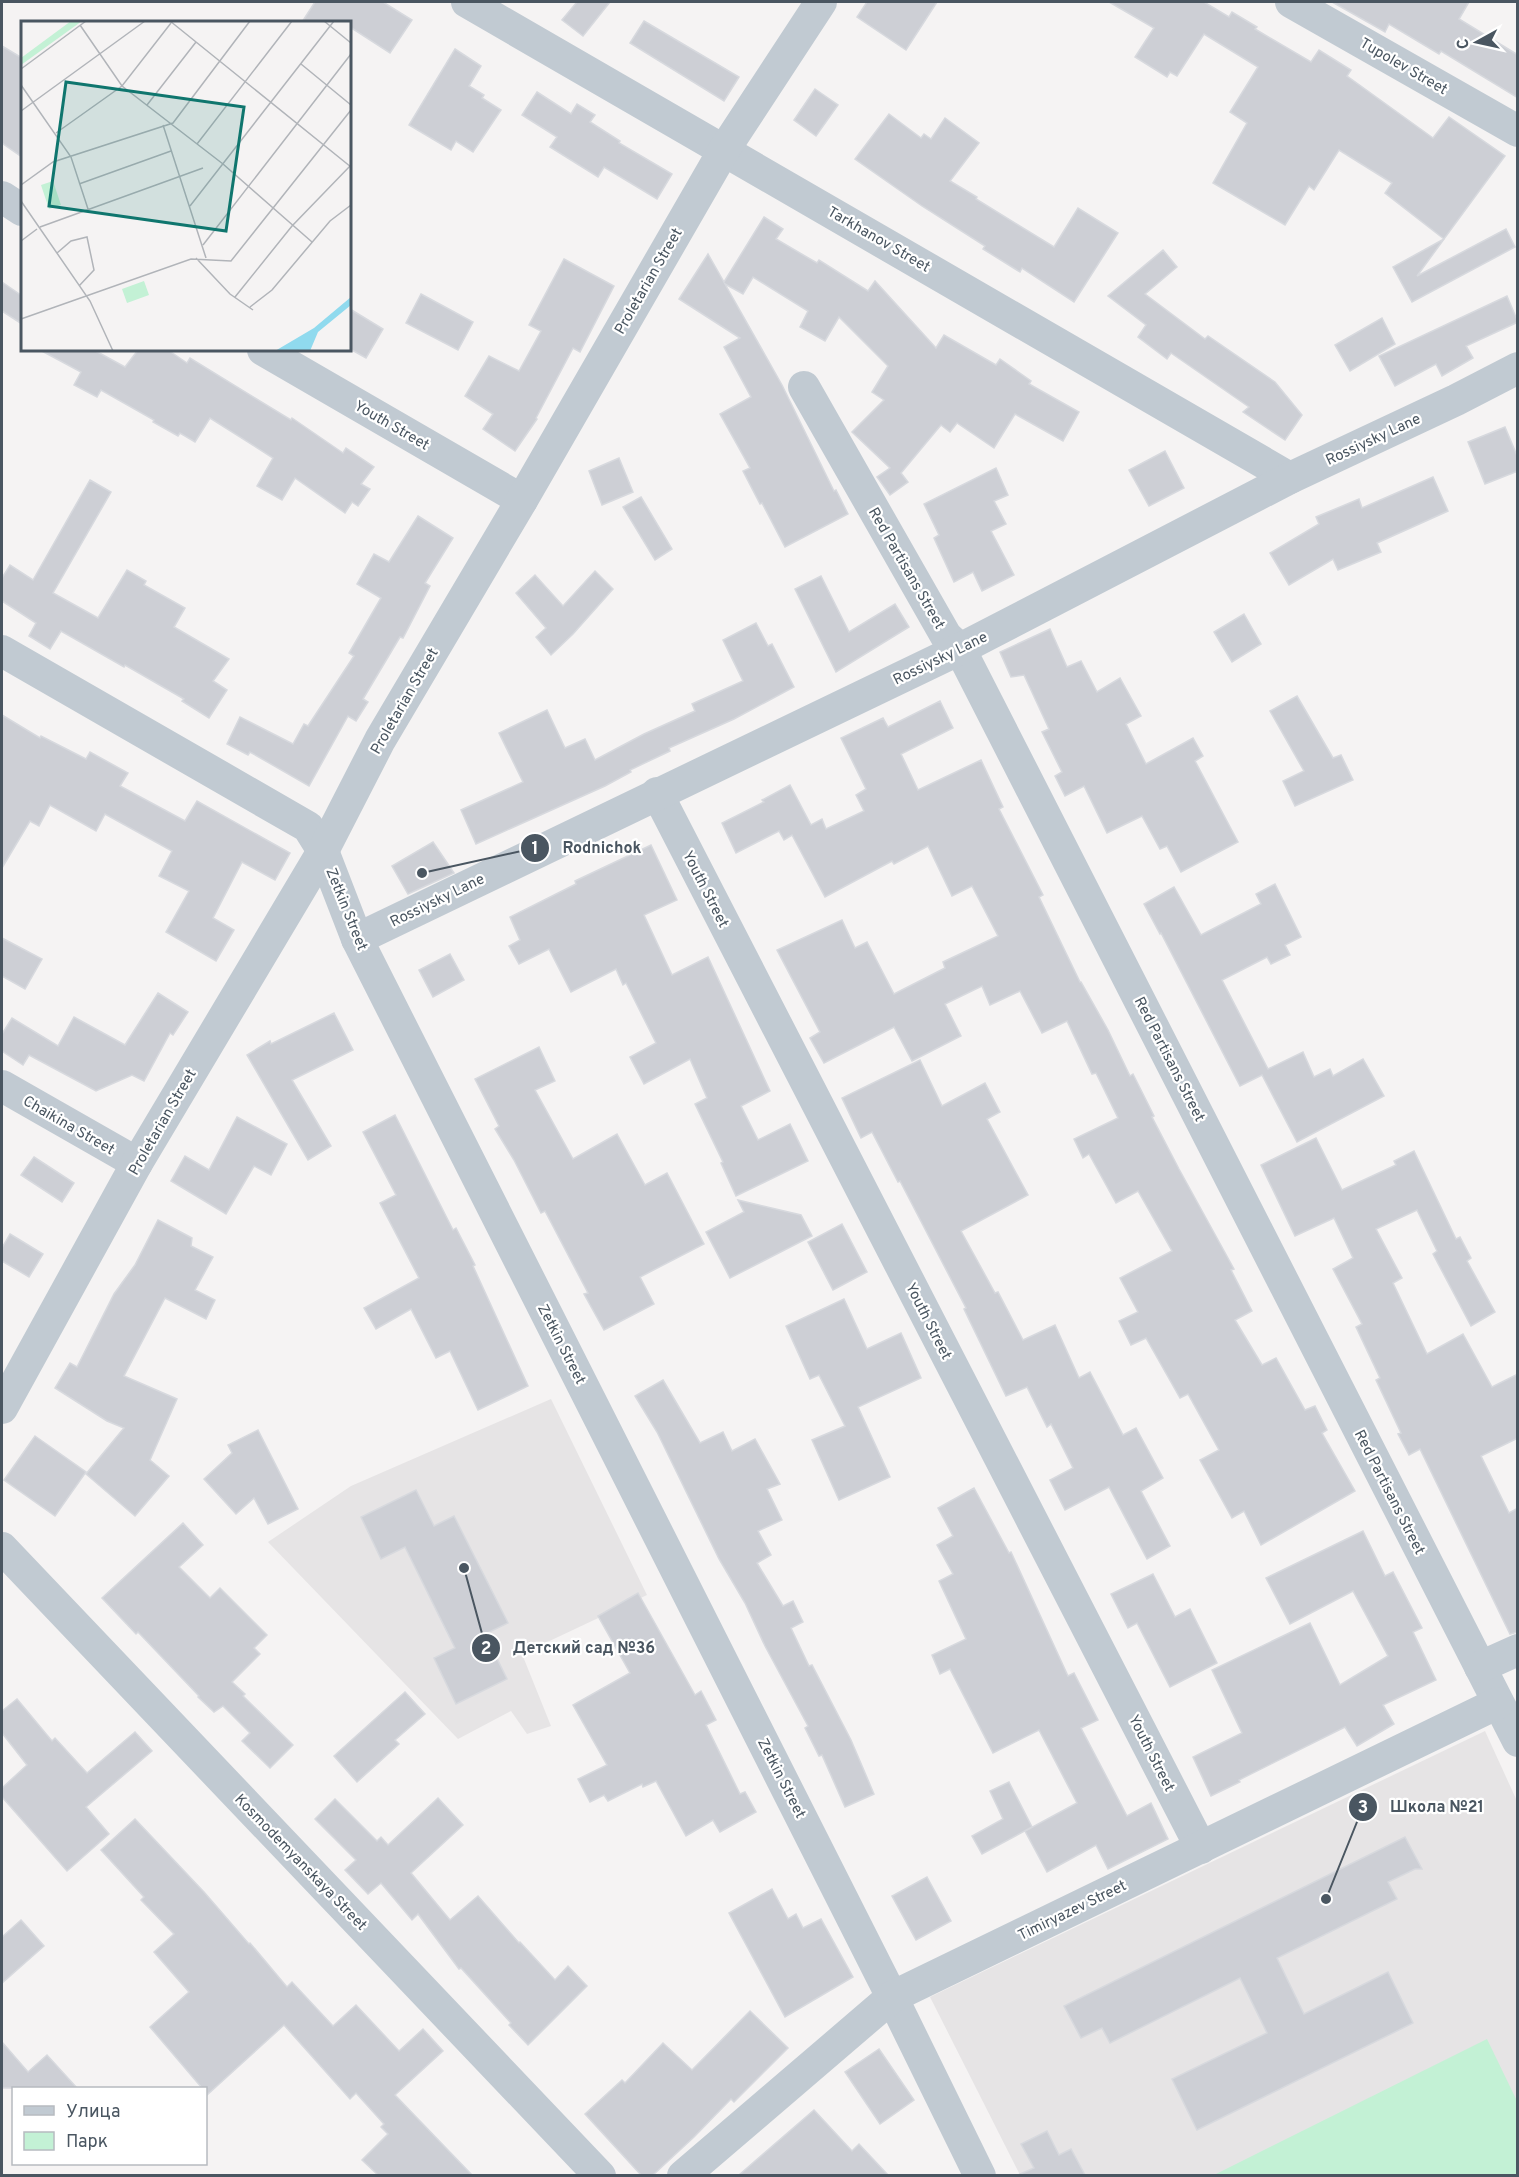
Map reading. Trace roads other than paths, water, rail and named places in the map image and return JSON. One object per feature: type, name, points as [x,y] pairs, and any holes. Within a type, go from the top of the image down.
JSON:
[{"type":"street","name":"Tarkhanov Street","points":[[467,2],[1290,478]]},
{"type":"street","name":"Proletarian Street","points":[[2,1408],[137,1163],[323,851],[380,740],[724,150],[820,2]]},
{"type":"street","name":"Tupolev Street","points":[[1291,2],[1518,130]]},
{"type":"street","points":[[2,197],[21,209]]},
{"type":"street","name":"Youth Street","points":[[265,351],[522,500]]},
{"type":"street","name":"Rossiysky Lane","points":[[357,939],[960,649],[1290,478],[1518,369]]},
{"type":"street","name":"Red Partisans Street","points":[[804,387],[945,636],[960,649],[1518,1741]]},
{"type":"street","name":"Zetkin Street","points":[[2,651],[308,827],[323,851],[357,939],[980,2175]]},
{"type":"street","name":"Youth Street","points":[[657,794],[1202,1848]]},
{"type":"street","name":"Chaikina Street","points":[[2,1086],[137,1163]]},
{"type":"street","name":"Kosmodemyanskaya Street","points":[[2,1548],[600,2175]]},
{"type":"street","points":[[1480,1667],[1518,1650]]},
{"type":"street","name":"Timiryazev Street","points":[[683,2175],[892,1997],[1498,1703]]},
{"type":"place","name":"Rodnichok","points":[[422,873]]},
{"type":"place","name":"Детский сад №36","points":[[464,1568]]},
{"type":"place","name":"Школа №21","points":[[1326,1899]]}]
